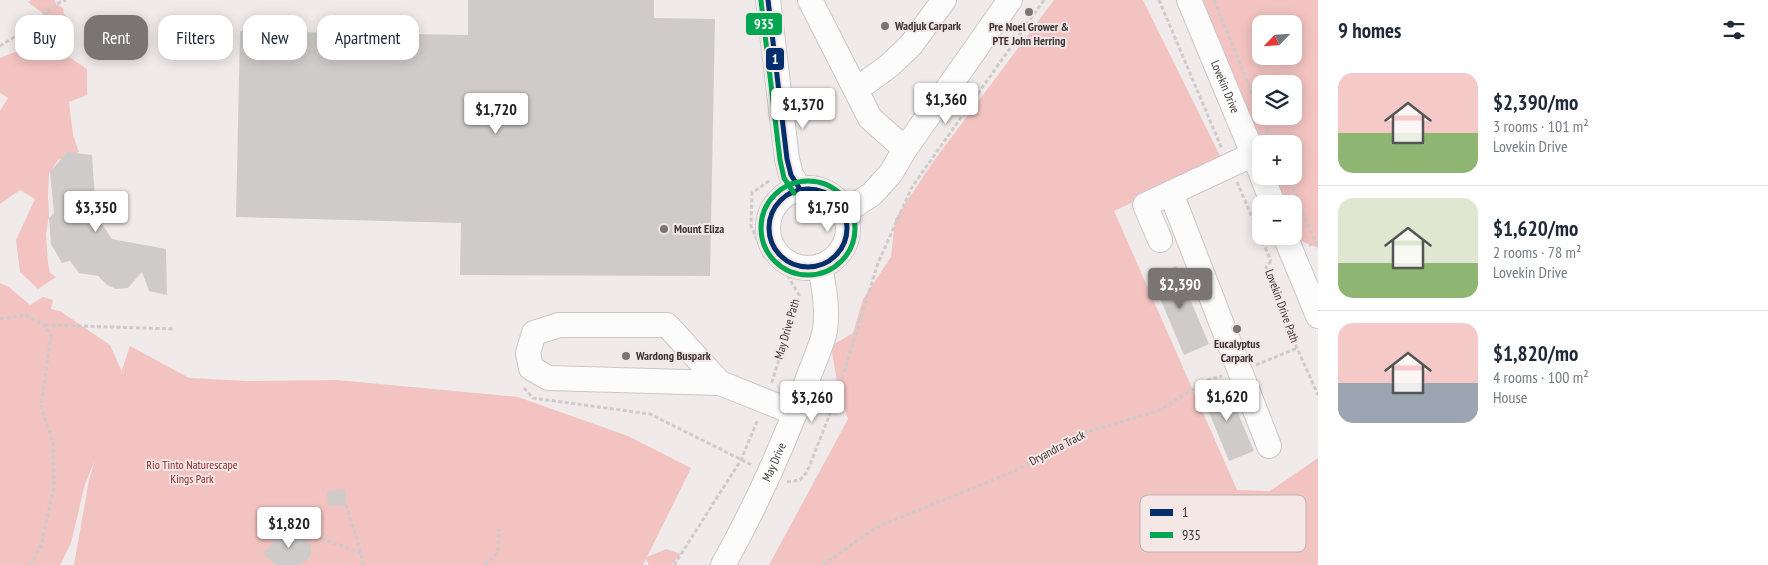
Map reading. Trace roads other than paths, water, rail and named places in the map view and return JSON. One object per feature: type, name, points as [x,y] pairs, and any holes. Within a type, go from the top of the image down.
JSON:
[{"type":"street","points":[[768,0],[787,159],[792,175],[800,189]]},
{"type":"street","points":[[810,0],[870,118],[905,149]]},
{"type":"street","points":[[856,90],[890,65],[912,45],[944,0]]},
{"type":"street","points":[[845,212],[872,194],[891,173],[905,149],[1010,0]]},
{"type":"street","name":"Lovekin Drive","points":[[1189,0],[1252,138]]},
{"type":"street","points":[[1160,240],[1145,205],[1229,165],[1252,163]]},
{"type":"street","points":[[814,188],[826,192],[837,200],[845,212],[848,225],[847,238],[841,250],[832,260],[820,266],[806,268],[792,264],[780,256],[772,244],[768,230],[770,216],[776,203],[787,194],[800,189],[814,188]]},
{"type":"street","points":[[1171,193],[1269,446]]},
{"type":"street","points":[[1282,249],[1311,283],[1318,316]]},
{"type":"street","name":"May Drive","points":[[723,565],[769,474],[795,413],[824,332],[826,298],[820,266]]},
{"type":"street","points":[[720,383],[667,325],[559,326],[534,333],[528,353],[532,368],[548,378],[720,383],[795,413]]},
{"type":"place","name":"Pre Noel Grower & PTE John Herring","points":[[1029,12]]},
{"type":"place","name":"Wadjuk Carpark","points":[[885,26]]},
{"type":"place","name":"Mount Eliza","points":[[664,229]]},
{"type":"place","name":"Eucalyptus Carpark","points":[[1237,329]]},
{"type":"place","name":"Wardong Buspark","points":[[626,356]]},
{"type":"park label","name":"Rio Tinto Naturescape Kings Park","points":[[192,472]]}]
